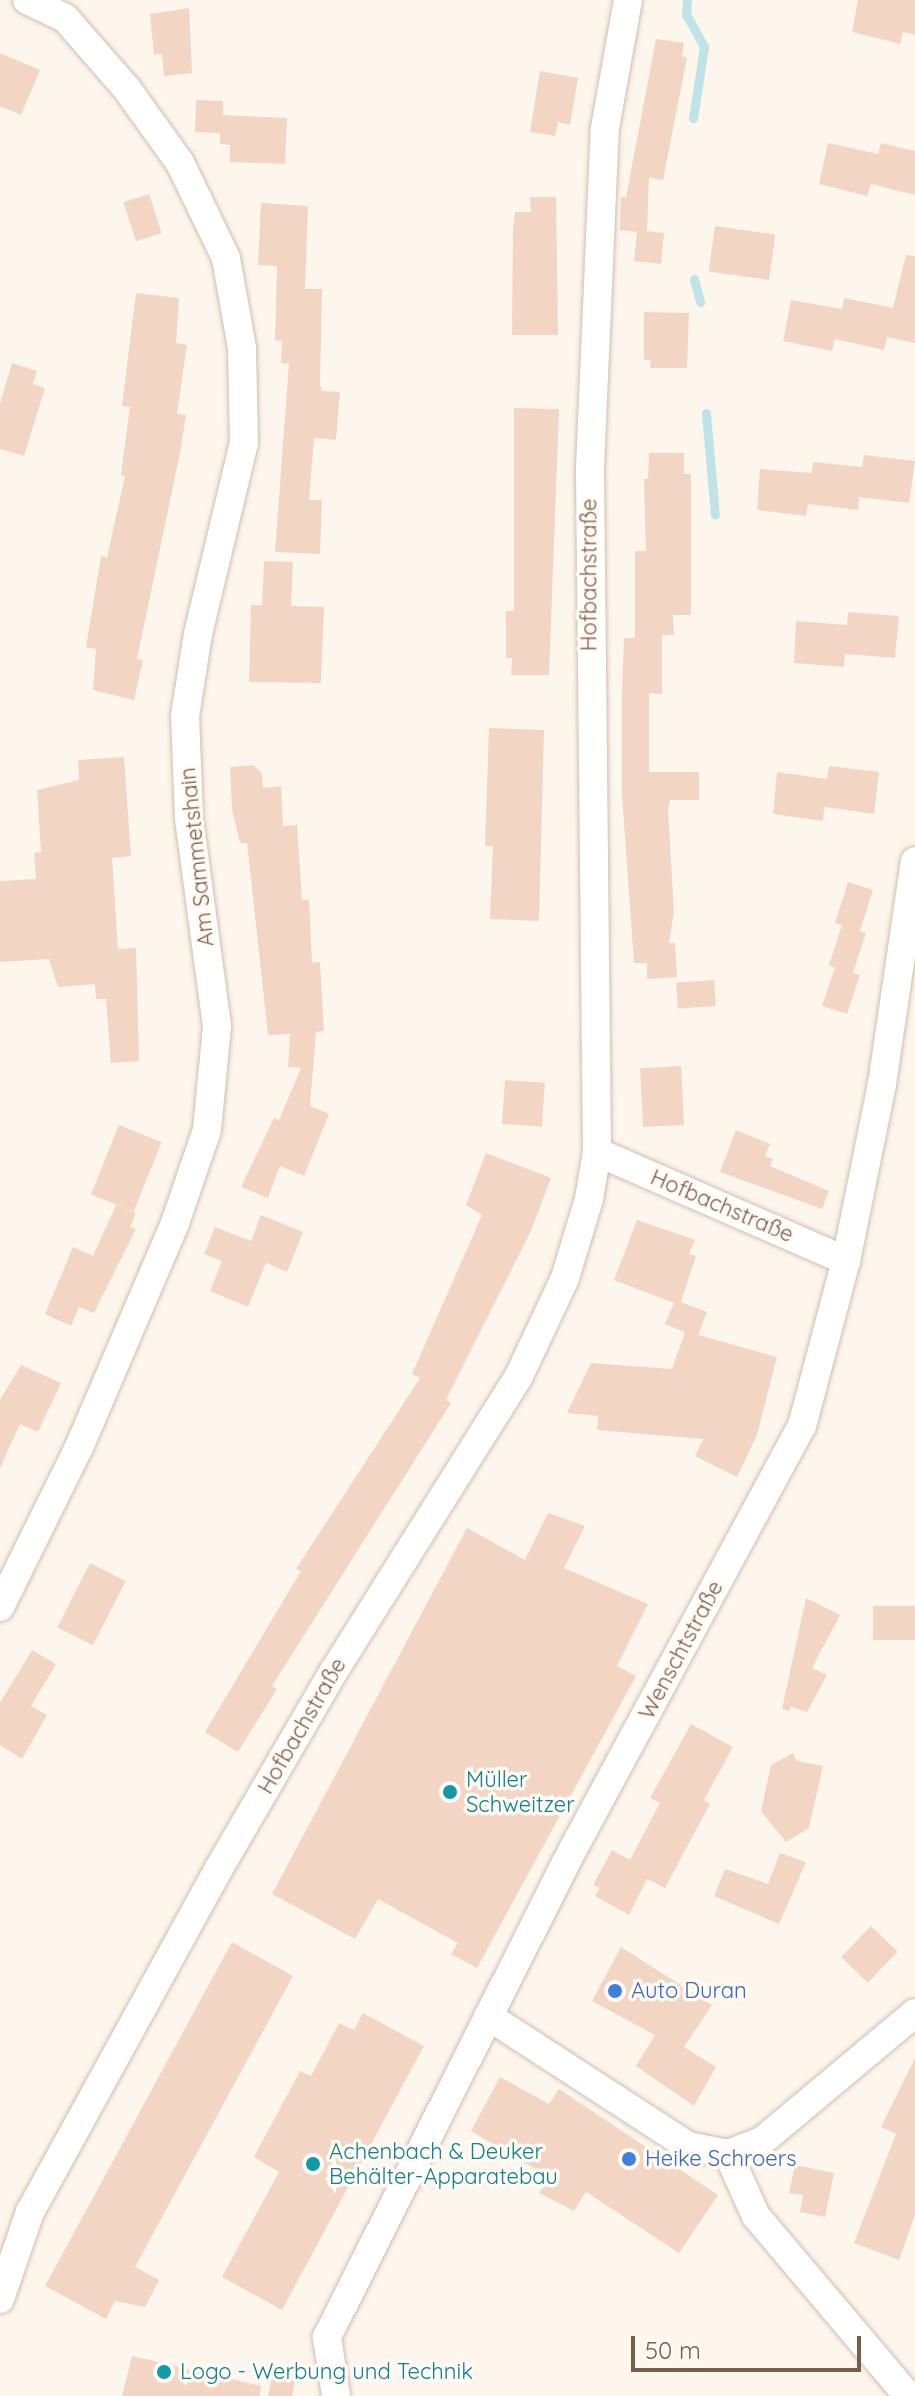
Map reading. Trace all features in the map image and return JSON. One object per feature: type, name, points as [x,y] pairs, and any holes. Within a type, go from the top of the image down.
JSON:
[{"type":"street","name":"Am Sammetshain","points":[[0,1607],[86,1431],[175,1223],[207,1130],[217,1026],[189,818],[185,716],[198,634],[244,443],[242,348],[226,258],[180,163],[69,9],[27,0]]},
{"type":"street","name":"Hofbachstraße","points":[[0,2299],[30,2212],[218,1870],[334,1671],[518,1378],[565,1278],[597,1152],[588,706],[590,468],[605,128],[628,0]]},
{"type":"street","name":"Wenschtstraße","points":[[336,2396],[327,2337],[488,2016],[802,1426],[846,1261],[882,1084],[915,861]]},
{"type":"street","name":"Hofbachstraße","points":[[597,1152],[846,1261]]},
{"type":"street","points":[[488,2016],[688,2146],[728,2154],[762,2141],[915,2013]]},
{"type":"street","points":[[728,2154],[756,2216],[908,2396]]},
{"type":"building","points":[[858,0],[915,0],[915,35],[903,32],[900,44],[852,32]]},
{"type":"building","points":[[189,8],[192,73],[164,76],[162,54],[154,55],[150,14]]},
{"type":"building","points":[[656,39],[684,43],[682,56],[687,58],[663,180],[649,178],[647,231],[664,233],[661,264],[634,261],[637,232],[620,230],[621,197],[626,197]]},
{"type":"building","points":[[0,53],[40,70],[21,115],[0,106]]},
{"type":"building","points":[[540,71],[578,78],[570,125],[558,122],[555,136],[530,132]]},
{"type":"building","points":[[196,100],[223,101],[223,115],[287,118],[285,164],[230,162],[230,145],[220,144],[220,133],[195,132]]},
{"type":"building","points":[[828,143],[878,154],[881,143],[915,151],[915,195],[871,184],[867,196],[819,184]]},
{"type":"building","points":[[149,194],[162,233],[136,241],[123,202]]},
{"type":"building","points":[[530,197],[556,197],[558,335],[512,335],[515,212],[531,212]]},
{"type":"building","points":[[261,203],[308,206],[305,289],[322,289],[320,385],[322,391],[340,392],[336,440],[314,438],[309,500],[322,500],[320,554],[275,552],[289,363],[281,363],[282,341],[275,340],[277,266],[258,265]]},
{"type":"building","points":[[715,226],[775,234],[769,280],[709,272]]},
{"type":"building","points":[[906,255],[915,256],[915,343],[887,337],[884,350],[835,339],[832,351],[783,341],[791,300],[842,309],[844,298],[893,308]]},
{"type":"building","points":[[136,293],[179,298],[176,343],[187,345],[177,414],[186,415],[137,659],[143,660],[134,700],[93,690],[96,649],[86,647],[101,556],[107,558],[125,476],[121,475],[130,407],[122,406]]},
{"type":"building","points":[[644,312],[689,313],[687,368],[650,368],[651,360],[644,360]]},
{"type":"building","points":[[12,363],[37,371],[33,384],[45,388],[24,456],[0,449],[0,404]]},
{"type":"building","points":[[514,408],[559,409],[549,675],[511,675],[512,658],[506,658],[506,611],[514,611]]},
{"type":"building","points":[[649,453],[684,453],[684,474],[691,474],[691,615],[673,615],[674,635],[662,635],[662,694],[649,693],[649,772],[699,772],[699,800],[670,800],[668,809],[674,912],[669,943],[675,943],[677,977],[647,979],[647,963],[634,963],[622,795],[622,693],[624,638],[635,638],[635,551],[646,551],[644,479],[648,479]]},
{"type":"building","points":[[864,455],[915,461],[909,503],[859,497],[858,510],[808,504],[806,516],[757,510],[760,469],[812,473],[813,462],[862,467]]},
{"type":"building","points":[[264,561],[293,562],[291,606],[324,607],[321,683],[249,682],[251,605],[262,605]]},
{"type":"building","points":[[848,612],[899,616],[895,658],[845,654],[844,667],[794,663],[796,621],[847,625]]},
{"type":"building","points":[[489,728],[544,730],[539,921],[490,919],[493,846],[485,846]]},
{"type":"building","points":[[124,757],[131,856],[112,858],[118,949],[136,948],[139,1061],[111,1063],[106,999],[96,999],[95,984],[58,987],[49,959],[0,962],[0,881],[36,879],[34,853],[41,852],[37,790],[79,780],[78,760]]},
{"type":"building","points":[[253,765],[262,773],[263,788],[281,786],[283,826],[297,825],[302,900],[309,900],[312,963],[320,962],[324,1031],[316,1032],[310,1106],[329,1114],[304,1176],[280,1166],[268,1198],[241,1187],[274,1118],[279,1120],[301,1068],[288,1067],[290,1034],[268,1035],[247,843],[240,843],[232,809],[230,767]]},
{"type":"building","points":[[829,766],[879,772],[874,814],[824,807],[823,821],[773,814],[777,772],[827,779]]},
{"type":"building","points":[[848,882],[873,890],[860,931],[866,933],[853,973],[860,975],[847,1014],[822,1006],[835,968],[829,965],[842,925],[835,923]]},
{"type":"building","points":[[714,980],[716,1006],[678,1009],[676,983]]},
{"type":"building","points":[[681,1066],[684,1125],[643,1127],[640,1068]]},
{"type":"building","points":[[505,1080],[545,1083],[542,1127],[502,1124]]},
{"type":"building","points":[[119,1125],[162,1142],[134,1212],[91,1195]]},
{"type":"building","points":[[736,1130],[770,1144],[765,1156],[773,1159],[770,1166],[829,1191],[822,1209],[720,1172]]},
{"type":"building","points":[[486,1153],[551,1178],[530,1233],[446,1400],[451,1403],[272,1686],[277,1689],[238,1752],[205,1732],[301,1571],[296,1569],[420,1378],[412,1374],[482,1215],[466,1205]]},
{"type":"building","points":[[116,1205],[136,1213],[130,1227],[136,1229],[94,1313],[79,1307],[71,1326],[45,1314],[73,1247],[93,1256]]},
{"type":"building","points":[[261,1215],[303,1232],[287,1272],[266,1263],[248,1307],[210,1291],[222,1261],[204,1254],[215,1227],[251,1241]]},
{"type":"building","points":[[637,1220],[695,1240],[689,1254],[696,1256],[681,1302],[707,1312],[698,1335],[777,1357],[757,1435],[737,1477],[695,1456],[703,1439],[597,1430],[598,1416],[567,1413],[591,1363],[672,1369],[685,1332],[665,1324],[674,1303],[614,1280]]},
{"type":"building","points":[[21,1365],[61,1383],[38,1432],[20,1424],[0,1468],[0,1400]]},
{"type":"building","name":"Müller Schweitzer","points":[[548,1513],[585,1526],[564,1568],[648,1604],[617,1666],[636,1676],[477,1968],[451,1954],[458,1943],[378,1899],[355,1939],[272,1894],[467,1528],[525,1560]]},
{"type":"building","points":[[90,1563],[126,1581],[93,1645],[57,1627]]},
{"type":"building","points":[[806,1598],[840,1615],[812,1668],[827,1675],[807,1712],[791,1707],[789,1711],[782,1709]]},
{"type":"building","points":[[873,1606],[915,1606],[915,1640],[873,1640]]},
{"type":"building","points":[[32,1650],[56,1664],[31,1706],[47,1715],[22,1759],[0,1745],[0,1703]]},
{"type":"building","points":[[691,1724],[733,1747],[704,1800],[710,1804],[665,1888],[647,1879],[629,1915],[595,1896],[600,1888],[593,1885],[612,1850],[630,1860],[660,1803],[650,1798]]},
{"type":"building","points":[[793,1753],[797,1761],[823,1766],[809,1828],[786,1842],[761,1811],[771,1765]]},
{"type":"building","points":[[780,1853],[806,1862],[779,1924],[714,1896],[725,1869],[768,1884]]},
{"type":"building","points":[[871,1926],[898,1952],[868,1983],[841,1957]]},
{"type":"building","points":[[232,1942],[293,1976],[135,2267],[159,2280],[145,2307],[115,2301],[106,2319],[45,2286]]},
{"type":"building","points":[[621,1947],[712,2005],[684,2047],[716,2067],[694,2106],[636,2066],[655,2035],[592,2001]]},
{"type":"building","name":"Achenbach & Deuker Behälter-Apparatebau","points":[[363,2013],[424,2046],[282,2310],[222,2277],[279,2172],[254,2157],[300,2071],[311,2076],[339,2023],[354,2030]]},
{"type":"building","points":[[915,2058],[915,2215],[899,2260],[854,2243],[896,2134],[881,2127]]},
{"type":"building","points":[[500,2077],[549,2104],[559,2089],[718,2195],[679,2253],[586,2192],[574,2211],[539,2193],[549,2177],[471,2131]]},
{"type":"building","points":[[795,2165],[834,2173],[825,2217],[800,2212],[803,2195],[789,2193]]},
{"type":"building","name":"Logo - Werbung und Technik","points":[[132,2356],[261,2386],[260,2396],[122,2396]]},
{"type":"building","points":[[274,2368],[297,2373],[292,2396],[268,2396]]},
{"type":"waterway","points":[[687,0],[686,14],[704,47],[693,118]]},
{"type":"waterway","points":[[694,279],[700,302]]},
{"type":"waterway","points":[[706,413],[715,515]]},
{"type":"place","name":"Müller Schweitzer","points":[[450,1792]]},
{"type":"place","name":"Auto Duran","points":[[615,1991]]},
{"type":"place","name":"Heike Schroers","points":[[629,2159]]},
{"type":"place","name":"Achenbach & Deuker Behälter-Apparatebau","points":[[313,2164]]},
{"type":"place","name":"Logo - Werbung und Technik","points":[[164,2372]]}]
